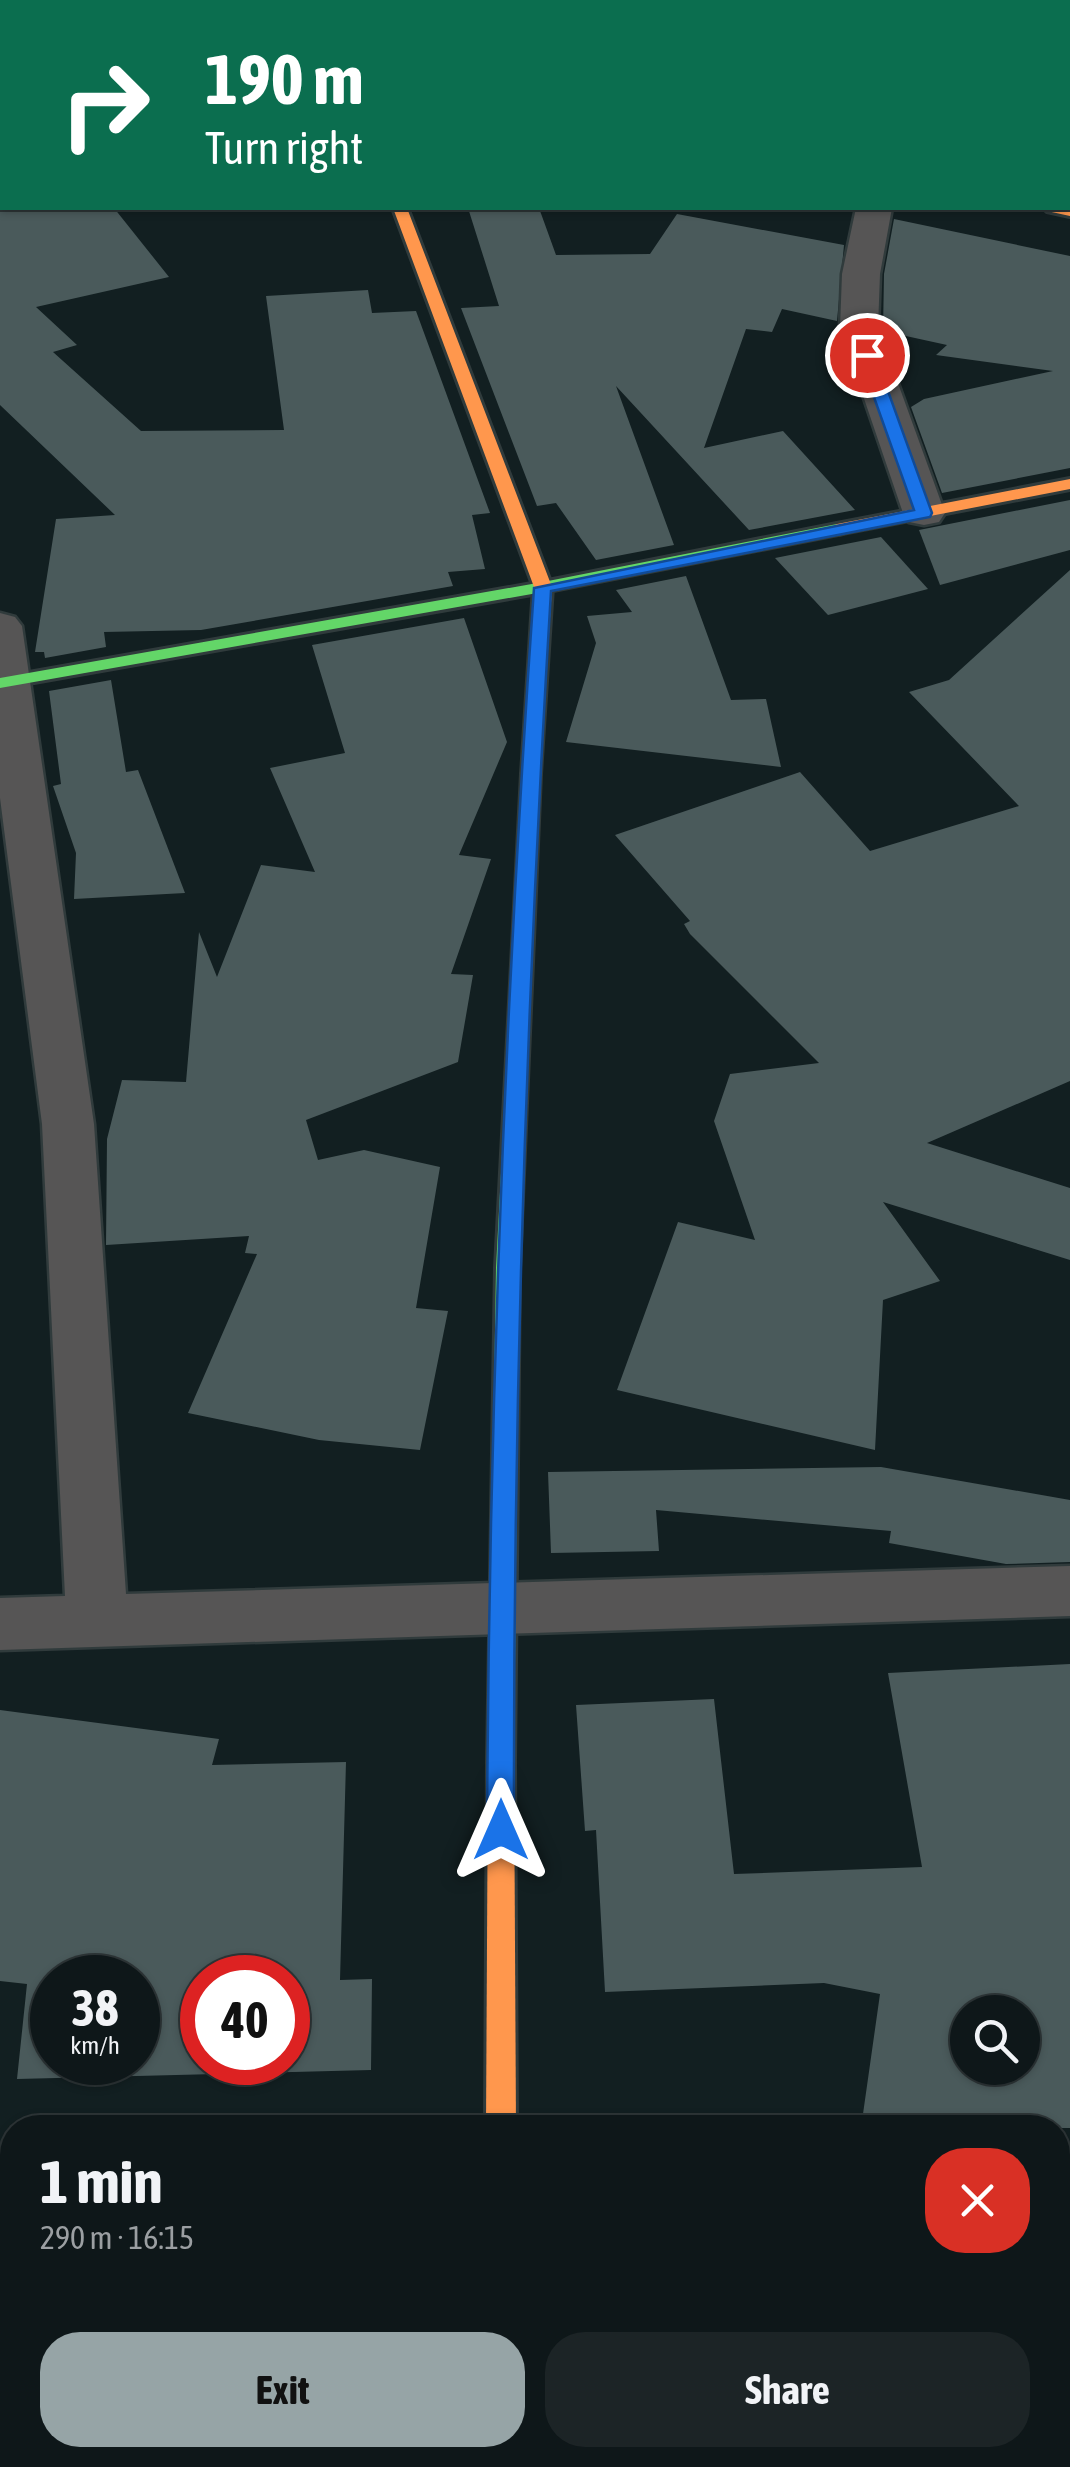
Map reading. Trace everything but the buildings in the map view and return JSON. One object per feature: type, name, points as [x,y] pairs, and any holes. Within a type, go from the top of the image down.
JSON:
[{"type":"street","points":[[401,210],[543,588],[521,920],[501,1606],[501,2115]]},
{"type":"street","points":[[874,210],[861,274],[859,328],[884,409],[924,513]]},
{"type":"street","points":[[4,682],[543,588],[1070,484]]},
{"type":"street","points":[[0,626],[4,682],[68,1124],[97,1620]]},
{"type":"street","points":[[0,1624],[1070,1591]]},
{"type":"traffic: fast","points":[[0,683],[543,587],[837,529]]},
{"type":"traffic: fast","points":[[501,1762],[508,1268],[531,774]]},
{"type":"traffic: slow","points":[[401,210],[543,587],[531,774]]},
{"type":"traffic: slow","points":[[1061,210],[1070,212]]},
{"type":"traffic: slow","points":[[837,529],[1070,484]]},
{"type":"traffic: slow","points":[[501,1762],[501,2115]]},
{"type":"route","points":[[501,1830],[501,1606],[521,920],[543,588],[924,513],[867,355]]}]
